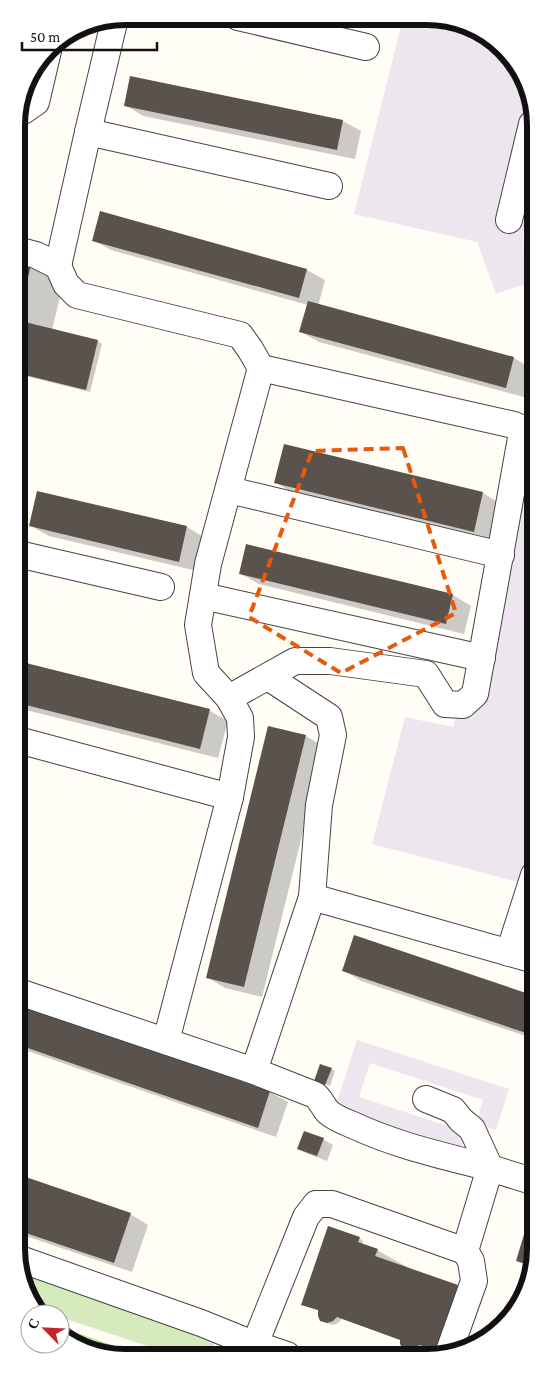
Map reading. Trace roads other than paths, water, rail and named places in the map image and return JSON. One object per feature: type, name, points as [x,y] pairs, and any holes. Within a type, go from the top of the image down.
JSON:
[{"type":"street","points":[[272,25],[366,47]]},
{"type":"street","points":[[112,26],[58,266],[66,284],[77,295],[240,335],[261,368],[208,564],[198,625],[206,673],[229,698],[240,718],[241,737],[230,797],[166,1041]]},
{"type":"street","points":[[27,108],[36,102],[44,66]]},
{"type":"street","points":[[88,132],[329,186]]},
{"type":"street","points":[[509,220],[527,145]]},
{"type":"street","points":[[25,252],[36,255],[58,266]]},
{"type":"street","points":[[229,698],[295,661],[330,662],[426,674],[446,704],[463,705],[475,694],[521,438],[521,428],[514,425],[261,368]]},
{"type":"street","points":[[229,490],[501,554]]},
{"type":"street","points":[[25,556],[161,587]]},
{"type":"street","points":[[203,596],[482,658]]},
{"type":"street","points":[[254,1070],[312,897],[319,804],[333,735],[329,717],[268,677]]},
{"type":"street","points":[[25,742],[230,797]]},
{"type":"street","points":[[312,897],[527,958]]},
{"type":"street","points":[[509,953],[527,897]]},
{"type":"street","points":[[25,994],[254,1070],[315,1094],[322,1101],[326,1111],[372,1134],[527,1180]]},
{"type":"street","points":[[426,1099],[453,1110],[472,1129],[490,1168],[465,1251]]},
{"type":"street","points":[[26,1261],[201,1323],[249,1347],[306,1217],[316,1204],[332,1204],[465,1251],[472,1261],[474,1281],[451,1346]]}]
